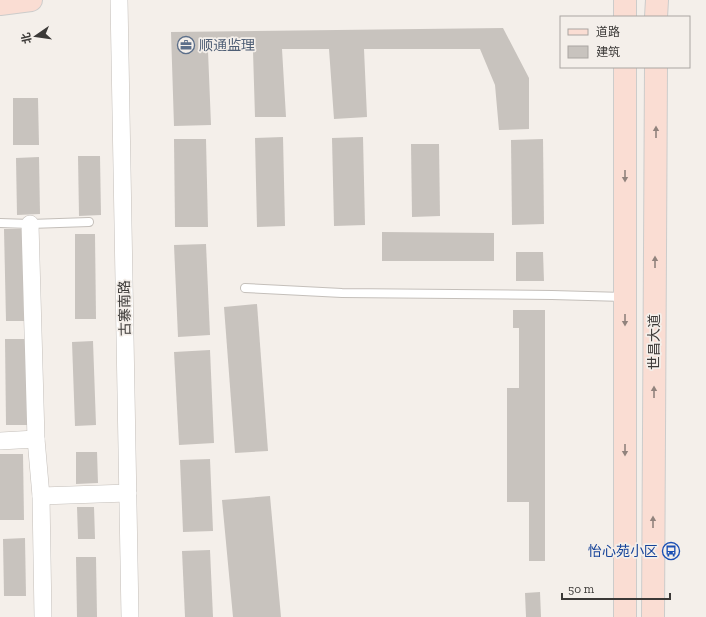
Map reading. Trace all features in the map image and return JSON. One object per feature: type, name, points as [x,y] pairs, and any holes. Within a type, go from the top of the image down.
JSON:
[{"type":"main road","points":[[0,4],[31,0]]},
{"type":"main road","points":[[625,0],[625,16]]},
{"type":"main road","points":[[656,16],[657,0]]},
{"type":"main road","name":"世昌大道","points":[[625,68],[625,617]]},
{"type":"main road","name":"世昌大道","points":[[653,617],[656,68]]},
{"type":"street","name":"古寨南路","points":[[119,0],[130,617]]},
{"type":"street","points":[[30,224],[36,439],[41,496],[43,617]]},
{"type":"street","points":[[0,441],[36,439]]},
{"type":"street","points":[[41,496],[128,494]]},
{"type":"lane","points":[[0,223],[30,224],[89,222]]},
{"type":"lane","points":[[245,288],[342,293],[625,297]]},
{"type":"building","points":[[503,28],[529,78],[529,129],[499,130],[495,85],[480,49],[364,49],[367,117],[334,119],[329,49],[282,49],[286,117],[255,117],[253,51],[208,51],[211,125],[174,126],[171,32]]},
{"type":"building","points":[[13,98],[38,98],[39,145],[13,145]]},
{"type":"building","points":[[283,137],[285,226],[257,227],[255,138]]},
{"type":"building","points":[[363,137],[365,225],[334,226],[332,138]]},
{"type":"building","points":[[174,139],[206,139],[208,227],[175,227]]},
{"type":"building","points":[[543,139],[544,224],[512,225],[511,140]]},
{"type":"building","points":[[411,144],[439,144],[440,216],[412,217]]},
{"type":"building","points":[[78,156],[100,156],[101,215],[79,216]]},
{"type":"building","points":[[39,157],[40,214],[17,215],[16,158]]},
{"type":"building","points":[[4,229],[23,229],[24,321],[6,321]]},
{"type":"building","points":[[382,232],[494,233],[494,261],[382,261]]},
{"type":"building","points":[[75,234],[95,234],[96,319],[75,319]]},
{"type":"building","points":[[206,244],[210,335],[178,337],[174,245]]},
{"type":"building","points":[[516,252],[543,252],[544,281],[516,281]]},
{"type":"building","points":[[257,304],[268,451],[235,453],[224,307]]},
{"type":"building","points":[[513,310],[545,310],[545,561],[529,561],[529,502],[507,502],[507,388],[519,388],[519,328],[513,328]]},
{"type":"building","points":[[5,339],[28,339],[29,425],[6,425]]},
{"type":"building","points":[[93,341],[96,425],[75,426],[72,342]]},
{"type":"building","points":[[210,350],[214,443],[179,445],[174,352]]},
{"type":"building","points":[[76,452],[97,452],[98,483],[76,484]]},
{"type":"building","points":[[0,454],[23,454],[24,520],[0,520]]},
{"type":"building","points":[[210,459],[213,531],[183,532],[180,460]]},
{"type":"building","points":[[270,496],[281,617],[233,617],[222,500]]},
{"type":"building","points":[[77,507],[94,507],[95,539],[78,539]]},
{"type":"building","points":[[25,538],[26,596],[4,596],[3,539]]},
{"type":"building","points":[[210,550],[213,617],[185,617],[182,551]]},
{"type":"building","points":[[76,557],[96,557],[97,617],[77,617]]},
{"type":"building","points":[[540,592],[541,617],[526,617],[525,593]]},
{"type":"place","name":"顺通监理","points":[[186,45]]},
{"type":"place","name":"怡心苑小区","points":[[671,551]]}]
